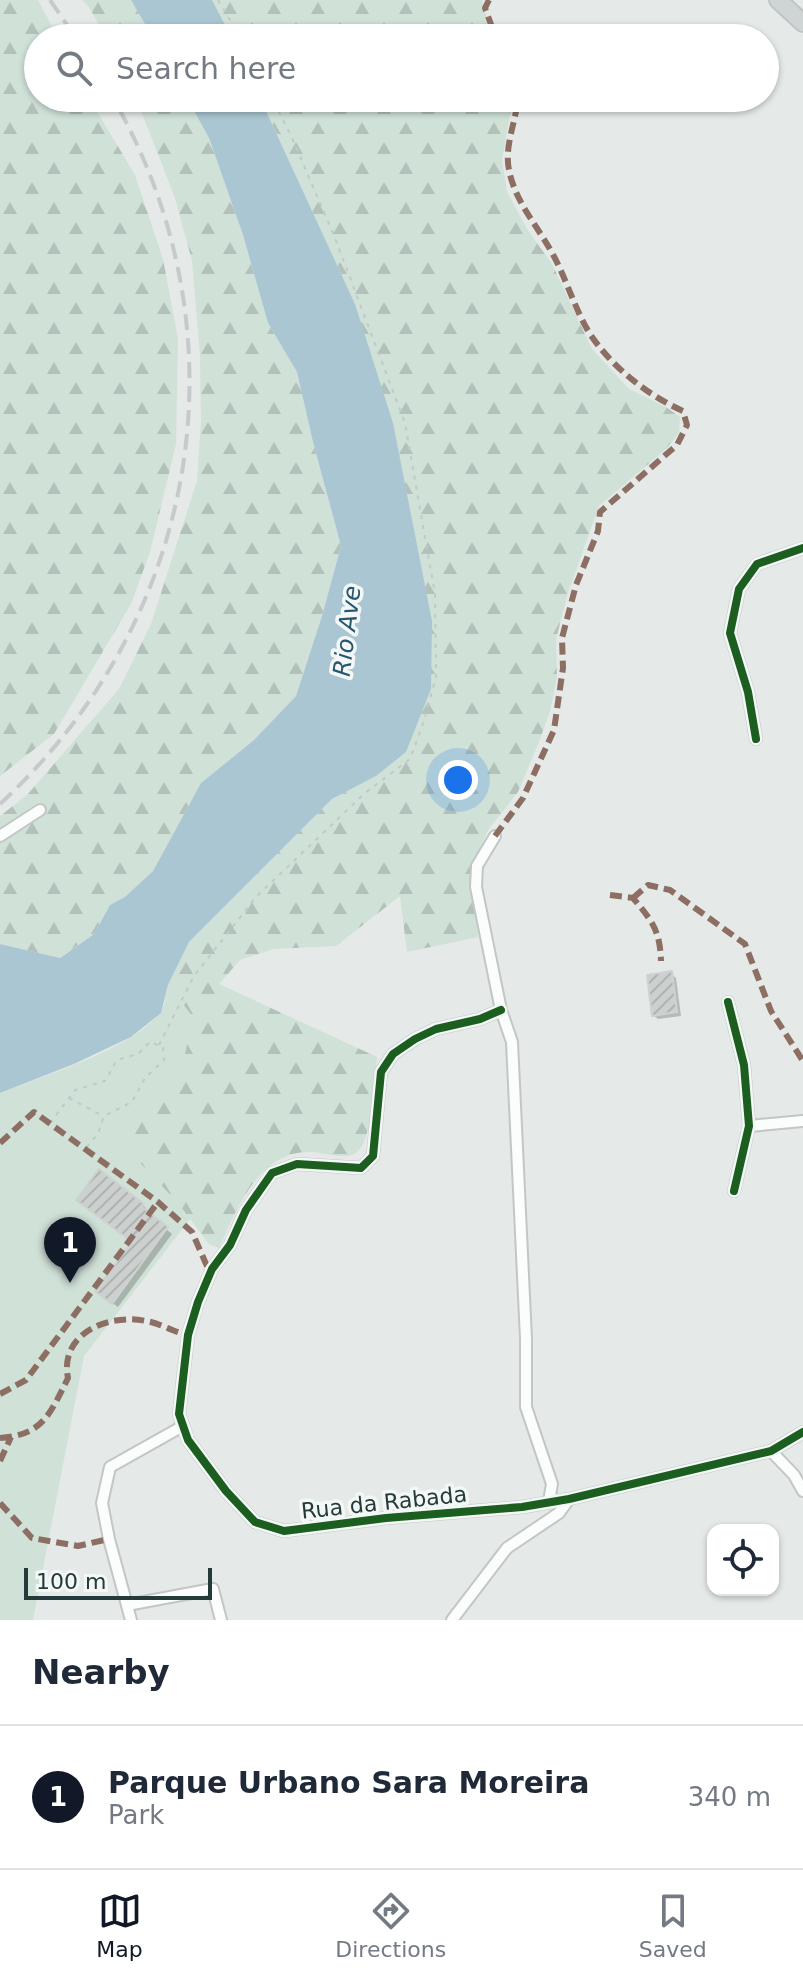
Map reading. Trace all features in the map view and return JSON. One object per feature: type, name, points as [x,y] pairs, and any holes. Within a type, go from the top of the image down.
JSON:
[{"type":"main road","points":[[778,0],[803,23]]},
{"type":"street","points":[[756,739],[748,692],[730,633],[739,589],[757,564],[803,548]]},
{"type":"street","points":[[0,836],[40,810]]},
{"type":"street","points":[[495,836],[477,866],[476,887],[501,1010],[512,1042],[526,1407],[552,1484],[549,1501]]},
{"type":"street","points":[[728,1002],[744,1065],[749,1126],[734,1191]]},
{"type":"street","name":"Rua da Rabada","points":[[501,1010],[480,1019],[436,1029],[393,1054],[381,1072],[373,1156],[361,1168],[297,1164],[272,1173],[246,1210],[230,1245],[212,1269],[198,1302],[188,1335],[179,1414],[188,1440],[226,1491],[255,1522],[284,1531],[386,1518],[522,1507],[569,1499],[771,1451],[803,1432]]},
{"type":"street","points":[[749,1126],[803,1121]]},
{"type":"street","points":[[131,1620],[102,1503],[110,1467],[183,1426]]},
{"type":"street","points":[[771,1451],[794,1475],[803,1491]]},
{"type":"street","points":[[452,1620],[507,1548],[559,1513],[569,1499]]},
{"type":"street","points":[[127,1605],[213,1589],[221,1620]]},
{"type":"path","points":[[218,0],[233,24]]},
{"type":"path","points":[[159,1045],[194,976],[256,897],[365,793],[410,759],[436,677],[435,594],[405,423],[335,238],[279,112]]},
{"type":"path","points":[[50,1123],[75,1090],[105,1081],[117,1060],[138,1054],[150,1042],[163,1047],[164,1060],[145,1078],[132,1102],[104,1116],[98,1134],[85,1149]]},
{"type":"path","points":[[69,1098],[104,1116]]},
{"type":"green space","points":[[0,0],[38,0],[51,24],[24,24],[24,112],[97,112],[135,175],[163,259],[178,339],[176,444],[150,552],[131,604],[54,734],[0,776]]},
{"type":"green space","points":[[82,0],[131,0],[145,24],[98,24]]},
{"type":"green space","points":[[212,0],[482,0],[488,24],[225,24]]},
{"type":"green space","points":[[141,112],[195,112],[209,138],[243,235],[268,323],[297,372],[341,546],[296,696],[254,740],[201,783],[153,871],[125,898],[110,905],[94,934],[59,958],[0,944],[0,839],[45,807],[39,802],[0,829],[0,816],[27,795],[119,689],[151,624],[197,481],[201,422],[200,355],[192,261],[175,198]]},
{"type":"green space","points":[[266,112],[511,112],[502,160],[507,192],[527,229],[552,264],[592,349],[629,389],[680,417],[679,433],[666,449],[599,506],[568,593],[556,639],[557,677],[550,711],[518,792],[488,830],[474,861],[478,937],[407,952],[400,896],[336,946],[274,949],[240,960],[219,984],[377,1057],[372,1109],[362,1147],[346,1156],[313,1152],[278,1160],[253,1184],[219,1248],[209,1244],[178,1203],[116,1137],[180,1076],[193,1017],[168,985],[189,942],[332,799],[376,776],[406,752],[355,304]]},
{"type":"green space","points":[[168,985],[193,1017],[180,1076],[116,1137],[197,1210],[84,1356],[33,1620],[0,1620],[0,1093],[85,1061],[128,1039],[161,1011]]},
{"type":"water","points":[[131,0],[212,0],[225,24],[145,24]]},
{"type":"water","name":"Rio Ave","points":[[195,112],[266,112],[355,304],[393,423],[432,621],[431,689],[406,752],[376,776],[332,799],[189,942],[168,985],[161,1013],[131,1037],[74,1064],[0,1093],[0,944],[60,958],[94,934],[110,905],[125,897],[153,871],[201,783],[254,740],[296,696],[341,546],[297,372],[268,323],[243,235],[209,138]]},
{"type":"building","points":[[672,971],[677,1012],[652,1016],[647,975]]},
{"type":"building","points":[[99,1169],[168,1227],[112,1304],[95,1291],[132,1242],[76,1200]]},
{"type":"railway","points":[[50,0],[66,24]]},
{"type":"railway","points":[[0,804],[68,731],[121,650],[159,563],[182,471],[189,377],[181,283],[155,189],[119,112]]},
{"type":"marked path","points":[[489,0],[485,8],[491,24]]},
{"type":"marked path","points":[[495,836],[523,798],[554,730],[563,668],[562,638],[576,585],[598,531],[600,512],[677,445],[687,425],[683,411],[631,379],[609,358],[584,324],[551,251],[512,181],[508,161],[515,112]]},
{"type":"marked path","points":[[633,898],[648,885],[670,890],[745,944],[771,1011],[803,1061]]},
{"type":"marked path","points":[[610,895],[633,898],[645,913],[657,934],[661,961]]},
{"type":"marked path","points":[[0,1143],[34,1112],[158,1202],[192,1232],[210,1273]]},
{"type":"marked path","points":[[0,1394],[26,1380],[158,1202]]},
{"type":"marked path","points":[[0,1438],[15,1436],[36,1427],[50,1412],[68,1378],[67,1363],[71,1349],[89,1330],[117,1320],[131,1319],[151,1322],[188,1335]]},
{"type":"marked path","points":[[0,1461],[11,1437]]},
{"type":"marked path","points":[[0,1503],[32,1538],[78,1546],[109,1539]]},
{"type":"cycle path","points":[[756,739],[748,692],[730,633],[739,589],[757,564],[803,548]]},
{"type":"cycle path","points":[[728,1002],[744,1065],[749,1126],[734,1191]]},
{"type":"cycle path","points":[[501,1010],[480,1019],[436,1029],[393,1054],[381,1072],[373,1156],[361,1168],[297,1164],[272,1173],[246,1210],[230,1245],[212,1269],[198,1302],[188,1335],[179,1414],[188,1440],[226,1491],[255,1522],[284,1531],[386,1518],[522,1507],[569,1499],[771,1451],[803,1432]]},
{"type":"place","name":"Parque Urbano Sara Moreira","points":[[70,1283]]}]
